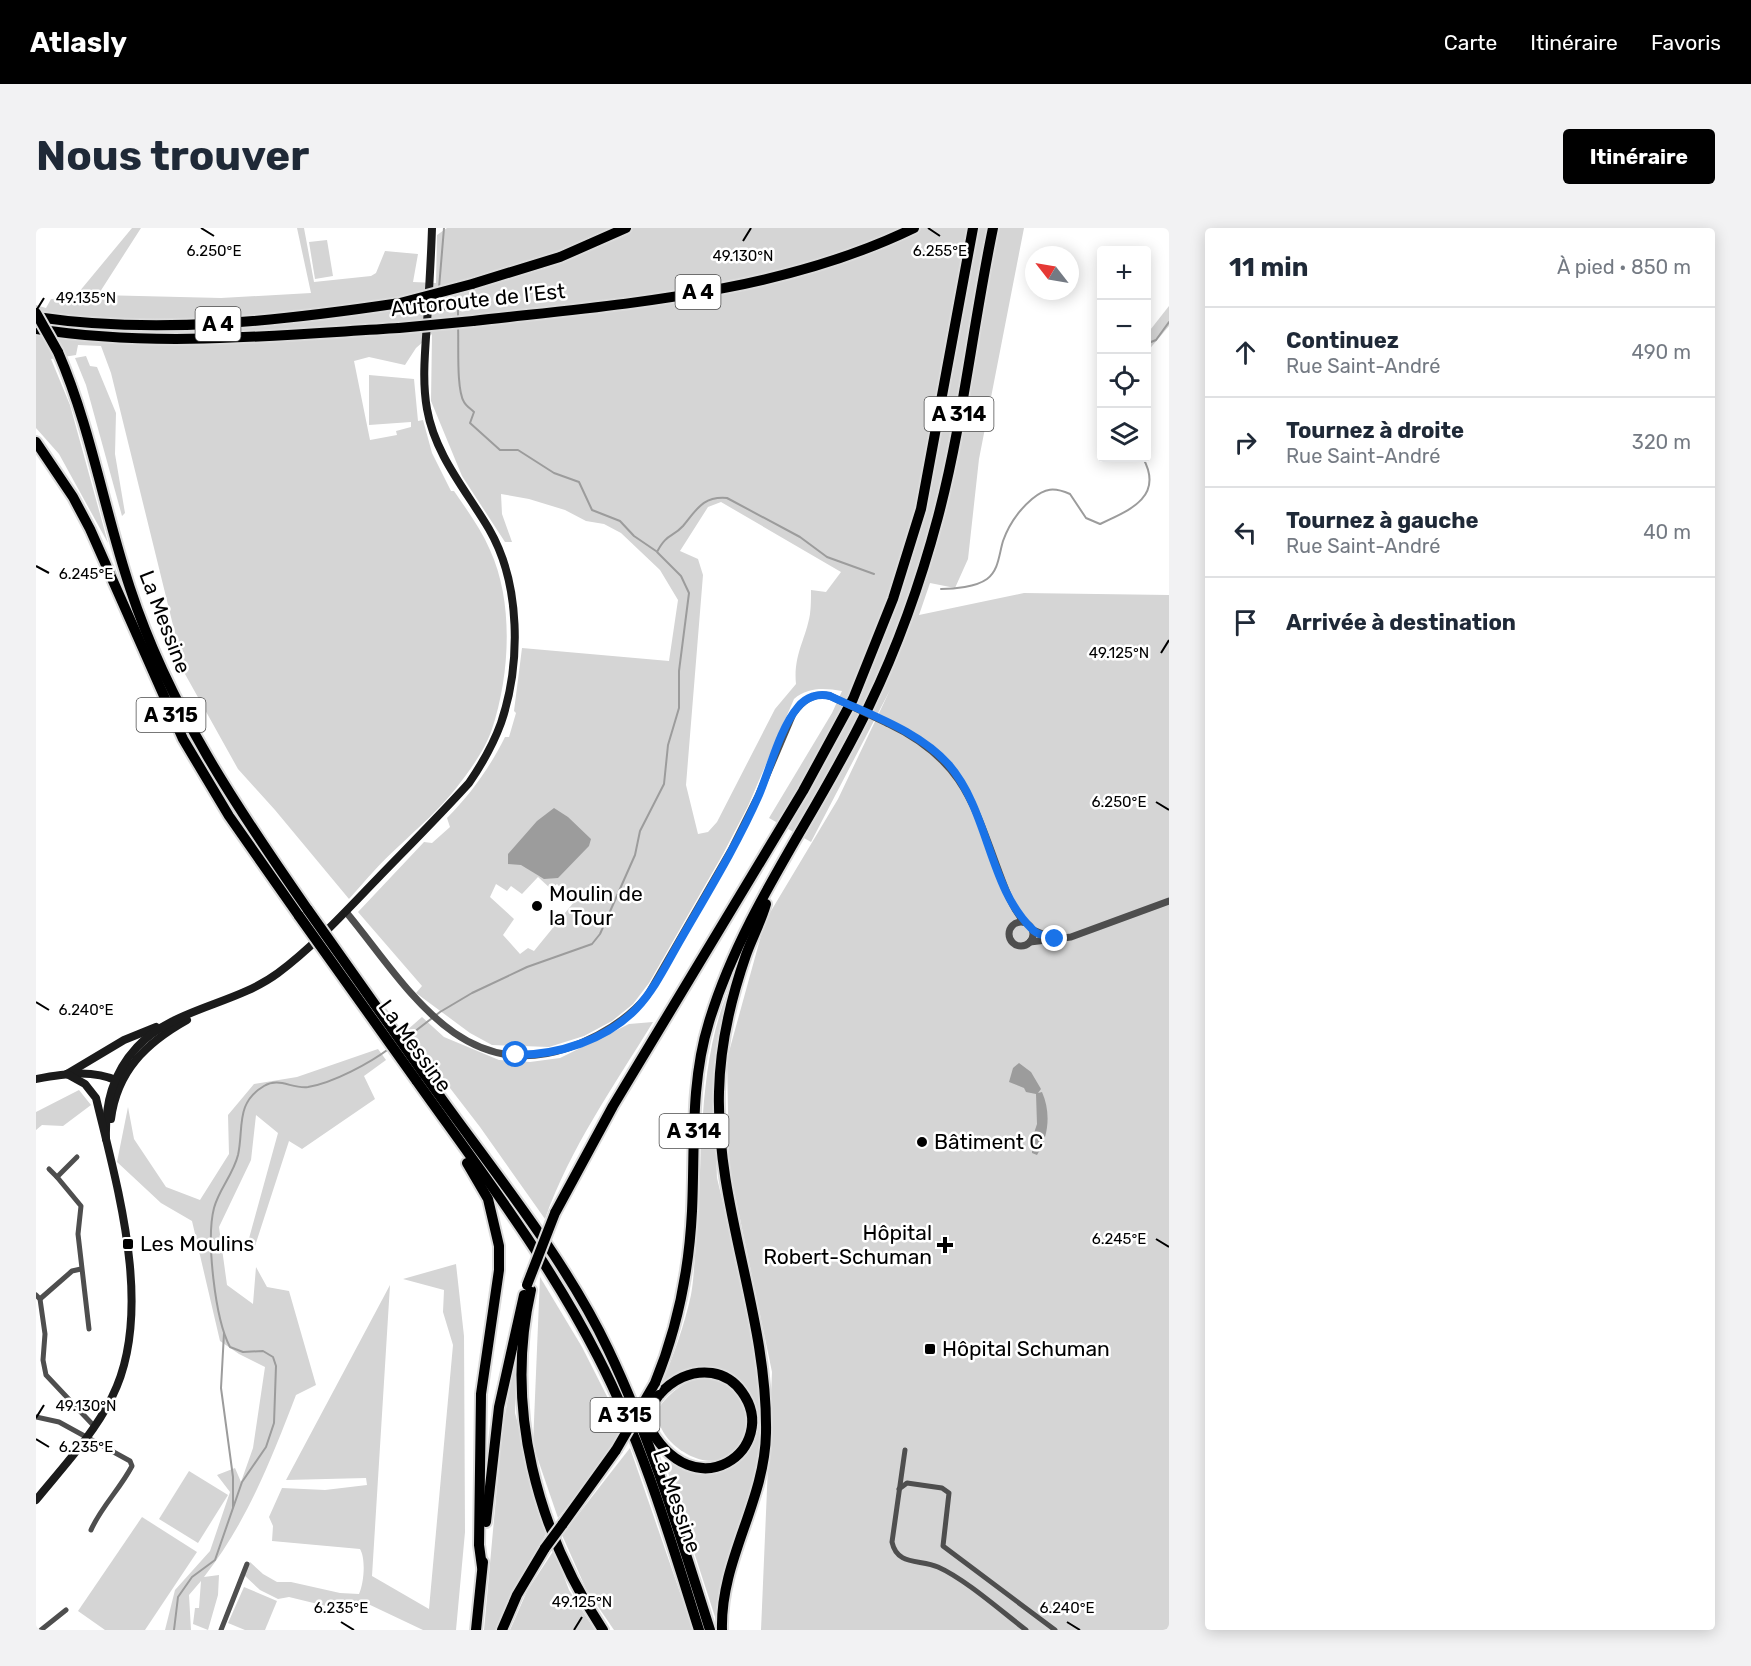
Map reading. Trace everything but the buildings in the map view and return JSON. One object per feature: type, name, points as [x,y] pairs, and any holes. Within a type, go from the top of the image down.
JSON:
[{"type":"highway","name":"Autoroute de l’Est","points":[[36,315],[157,326],[265,322],[400,303],[560,258],[626,228]]},
{"type":"highway","name":"Autoroute de l’Est","points":[[36,329],[156,338],[267,336],[473,321],[601,306],[756,281],[833,260],[914,228]]},
{"type":"highway","name":"A 314","points":[[477,1630],[499,1407],[510,1347],[529,1288],[556,1216],[586,1156],[803,791],[853,699],[893,599],[921,509],[973,228]]},
{"type":"highway","name":"A 314","points":[[502,1630],[524,1582],[545,1548],[617,1452],[655,1383],[674,1334],[688,1265],[697,1090],[707,1026],[727,971],[769,889],[870,706],[913,597],[938,516],[993,228]]},
{"type":"highway","name":"La Messine","points":[[36,315],[58,352],[85,429],[120,558],[155,653],[187,721],[239,810],[304,913]]},
{"type":"highway","name":"La Messine","points":[[36,442],[73,497],[183,739],[229,816],[304,913],[420,1077],[551,1251],[608,1348],[648,1441],[710,1630]]},
{"type":"highway","points":[[722,1630],[725,1581],[761,1476],[766,1445],[766,1412],[758,1338],[731,1212],[721,1148],[721,1062],[736,986],[764,912],[769,889]]},
{"type":"highway","name":"La Messine","points":[[420,1077],[443,1118],[543,1262],[598,1357],[637,1445],[699,1630]]},
{"type":"highway","points":[[443,1118],[488,1199],[499,1240],[499,1270],[481,1394],[479,1545],[482,1567]]},
{"type":"highway","points":[[529,1288],[521,1380],[525,1436],[538,1487],[562,1556],[603,1630]]},
{"type":"highway","points":[[608,1348],[652,1433],[662,1448],[675,1460],[699,1469],[713,1468],[728,1462],[745,1446],[751,1430],[750,1407],[740,1389],[724,1376],[709,1372],[691,1374],[674,1382],[659,1395],[617,1452]]},
{"type":"main road","points":[[67,1074],[124,1040],[252,989],[276,974],[346,912],[469,783],[494,740],[505,709],[511,675],[512,603],[503,559],[490,531],[448,465],[427,408],[424,372],[432,228]]},
{"type":"main road","points":[[117,1081],[151,1043],[208,1008]]},
{"type":"main road","points":[[107,1142],[107,1103],[117,1081],[139,1045],[169,1022]]},
{"type":"main road","points":[[36,1079],[67,1074],[94,1074],[117,1081]]},
{"type":"main road","points":[[36,1500],[94,1426],[118,1384],[127,1346],[131,1286],[127,1240],[107,1142],[96,1098],[85,1084],[67,1074]]},
{"type":"street","points":[[346,912],[390,971],[424,1008],[442,1023],[486,1049],[530,1055],[559,1051],[584,1042],[636,1010],[659,977],[731,850],[758,796],[793,714],[799,705],[812,697],[830,696],[923,743],[948,765],[959,779],[978,815],[1012,906],[1033,930],[1055,939]]},
{"type":"street","points":[[1012,906],[1009,936],[1014,943],[1023,946],[1030,942],[1071,937],[1169,902]]},
{"type":"street","points":[[1011,927],[1017,922],[1024,922]]},
{"type":"street","points":[[1030,942],[1033,930]]},
{"type":"street","points":[[57,1177],[77,1157]]},
{"type":"street","points":[[49,1169],[81,1206],[78,1234],[89,1329]]},
{"type":"street","points":[[81,1269],[72,1271],[38,1297],[45,1334],[39,1360],[46,1375],[94,1426]]},
{"type":"street","points":[[36,1417],[59,1422],[130,1461],[132,1466],[91,1530]]},
{"type":"street","points":[[905,1450],[892,1542],[897,1553],[904,1559],[942,1569],[1026,1630]]},
{"type":"street","points":[[899,1489],[907,1483],[942,1488],[949,1493],[943,1546],[1054,1630]]},
{"type":"street","points":[[220,1630],[247,1564]]},
{"type":"street","points":[[36,1626],[43,1629],[66,1610]]},
{"type":"shaded area","points":[[132,228],[141,228],[98,295],[221,298],[311,293],[297,228],[304,228],[314,282],[371,276],[376,273],[385,251],[418,254],[413,282],[436,283],[437,235],[447,228],[1024,228],[979,459],[968,559],[955,588],[930,583],[919,615],[1024,593],[1169,595],[1169,1630],[761,1630],[772,1372],[729,1166],[727,1059],[765,921],[838,799],[890,690],[811,842],[769,818],[832,713],[842,691],[816,689],[805,692],[794,699],[748,806],[723,854],[649,983],[633,1004],[612,1021],[584,1036],[549,1047],[492,1045],[470,1033],[416,993],[422,986],[358,912],[424,842],[432,843],[450,827],[447,818],[479,780],[505,737],[509,737],[516,713],[514,711],[522,648],[669,661],[678,600],[660,570],[621,533],[604,524],[586,521],[565,510],[529,499],[501,494],[502,514],[512,542],[505,542],[462,476],[431,401],[432,334],[416,348],[405,365],[369,357],[354,361],[370,440],[397,435],[396,431],[411,427],[411,422],[369,425],[369,375],[414,379],[418,421],[423,420],[432,453],[451,491],[454,491],[474,520],[498,570],[506,615],[507,639],[503,686],[498,708],[489,737],[472,767],[444,803],[386,858],[349,899],[238,769],[185,674],[111,373],[101,346],[78,345],[76,355],[51,359],[70,405],[108,543],[59,454],[36,428],[36,305],[46,308],[51,299],[74,298]],"holes":[[[721,502],[841,572],[826,592],[811,590],[810,614],[796,664],[796,684],[775,709],[717,822],[708,832],[698,834],[686,785],[703,575],[698,559],[680,551],[708,507]],[[538,877],[551,889],[557,884],[574,902],[534,951],[528,948],[520,954],[503,935],[514,919],[490,897],[496,884],[507,891],[511,886],[522,894]]]},
{"type":"shaded area","points":[[327,240],[333,276],[315,279],[309,242]]},
{"type":"shaded area","points":[[1169,306],[1169,326],[1151,347],[1151,329]]},
{"type":"shaded area","points":[[86,356],[90,366],[97,367],[116,413],[115,454],[125,513],[122,516],[86,385],[75,358]]},
{"type":"shaded area","points":[[554,808],[568,817],[591,839],[589,846],[558,878],[544,879],[521,865],[508,864],[508,854],[537,821]]},
{"type":"shaded area","points":[[734,977],[713,1081],[717,1178],[751,1320],[761,1405],[761,1450],[754,1490],[726,1566],[718,1626],[665,1463],[670,1459],[692,1470],[713,1472],[731,1465],[746,1452],[755,1435],[757,1417],[753,1398],[740,1383],[716,1369],[661,1386],[678,1341],[691,1295],[707,1075],[721,1009]]},
{"type":"shaded area","points":[[422,1017],[444,1037],[499,1060],[530,1062],[560,1058],[629,1024],[653,1022],[580,1142],[545,1219],[480,1127],[406,1031]]},
{"type":"shaded area","points":[[378,1049],[386,1060],[364,1076],[375,1099],[302,1149],[289,1141],[255,1246],[248,1242],[278,1133],[256,1115],[251,1160],[219,1227],[227,1285],[253,1304],[256,1267],[267,1287],[289,1291],[316,1385],[296,1395],[257,1490],[233,1534],[204,1577],[219,1575],[218,1595],[208,1630],[193,1624],[195,1608],[199,1608],[201,1581],[189,1595],[191,1630],[165,1630],[175,1590],[210,1551],[230,1492],[217,1475],[235,1468],[241,1482],[253,1448],[265,1367],[220,1341],[192,1221],[161,1203],[117,1162],[128,1107],[134,1139],[166,1187],[200,1200],[229,1154],[228,1115],[254,1084],[297,1077]]},
{"type":"shaded area","points":[[1019,1063],[1031,1072],[1041,1089],[1038,1093],[1042,1092],[1047,1108],[1046,1132],[1037,1155],[1032,1153],[1032,1139],[1037,1124],[1036,1094],[1026,1092],[1024,1088],[1009,1082],[1013,1068]]},
{"type":"shaded area","points":[[79,1090],[91,1105],[63,1126],[42,1125],[36,1130],[36,1112]]},
{"type":"shaded area","points":[[456,1264],[464,1336],[465,1532],[456,1630],[423,1630],[366,1603],[326,1606],[289,1597],[278,1599],[260,1590],[244,1575],[250,1562],[263,1574],[277,1582],[291,1582],[340,1593],[359,1594],[364,1571],[360,1549],[272,1541],[273,1526],[269,1517],[282,1488],[325,1490],[367,1485],[366,1478],[286,1480],[390,1285],[372,1576],[429,1609],[453,1345],[443,1312],[444,1290],[403,1279]]},
{"type":"shaded area","points":[[540,1277],[582,1347],[624,1430],[604,1460],[558,1518],[533,1445]]},
{"type":"shaded area","points":[[517,1349],[515,1413],[547,1532],[511,1599],[499,1630],[484,1630],[502,1431]]},
{"type":"shaded area","points":[[706,1377],[727,1386],[741,1400],[746,1416],[745,1433],[738,1448],[725,1458],[708,1461],[687,1454],[675,1446],[660,1426],[655,1412],[677,1389],[690,1381]]},
{"type":"shaded area","points":[[630,1448],[693,1630],[614,1630],[586,1589],[562,1535]]},
{"type":"shaded area","points":[[189,1471],[228,1495],[198,1543],[159,1519]]},
{"type":"shaded area","points":[[142,1517],[197,1552],[145,1630],[105,1630],[78,1611]]},
{"type":"shaded area","points":[[554,1550],[569,1590],[595,1630],[510,1630],[527,1591]]},
{"type":"shaded area","points":[[244,1587],[277,1601],[265,1630],[245,1630],[228,1623]]},
{"type":"waterway","points":[[439,288],[444,228]]},
{"type":"waterway","points":[[438,297],[437,309],[458,310],[458,320]]},
{"type":"waterway","points":[[1151,342],[1156,340],[1169,322]]},
{"type":"waterway","points":[[458,326],[461,396],[474,412],[470,423],[500,450],[518,450],[554,473],[579,482],[592,510],[620,521],[634,536],[656,551]]},
{"type":"waterway","points":[[941,589],[971,586],[987,579],[996,566],[1011,523],[1022,508],[1041,493],[1059,490],[1070,494],[1086,518],[1100,524],[1133,507],[1147,492],[1150,482],[1145,462]]},
{"type":"waterway","points":[[405,1039],[440,1012],[472,993],[527,967],[592,944],[600,934],[635,855],[640,831],[664,784],[668,745],[679,708],[679,671],[689,593],[681,576],[657,552],[701,505],[712,499],[727,498],[800,537],[827,557],[874,574]]},
{"type":"waterway","points":[[174,1630],[178,1597],[192,1577],[215,1560],[242,1482],[266,1447],[274,1423],[276,1366],[273,1357],[263,1351],[243,1352],[230,1347],[220,1318],[213,1279],[211,1239],[214,1208],[238,1155],[245,1108],[255,1093],[264,1086],[275,1083],[302,1087],[318,1085],[351,1072],[390,1048]]},
{"type":"waterway","points":[[224,1333],[221,1388],[233,1477],[233,1507]]},
{"type":"place","name":"Moulin de la Tour","points":[[537,906]]},
{"type":"place","name":"Bâtiment C","points":[[922,1142]]},
{"type":"place","name":"Les Moulins","points":[[128,1244]]},
{"type":"place","name":"Hôpital Robert-Schuman","points":[[945,1245]]},
{"type":"place","name":"Hôpital Schuman","points":[[930,1349]]},
{"type":"route","points":[[516,1055],[559,1051],[584,1042],[636,1010],[659,977],[731,850],[758,796],[793,714],[805,700],[818,695],[830,696],[911,734],[942,758],[969,795],[1012,906],[1033,930],[1055,939]]}]
